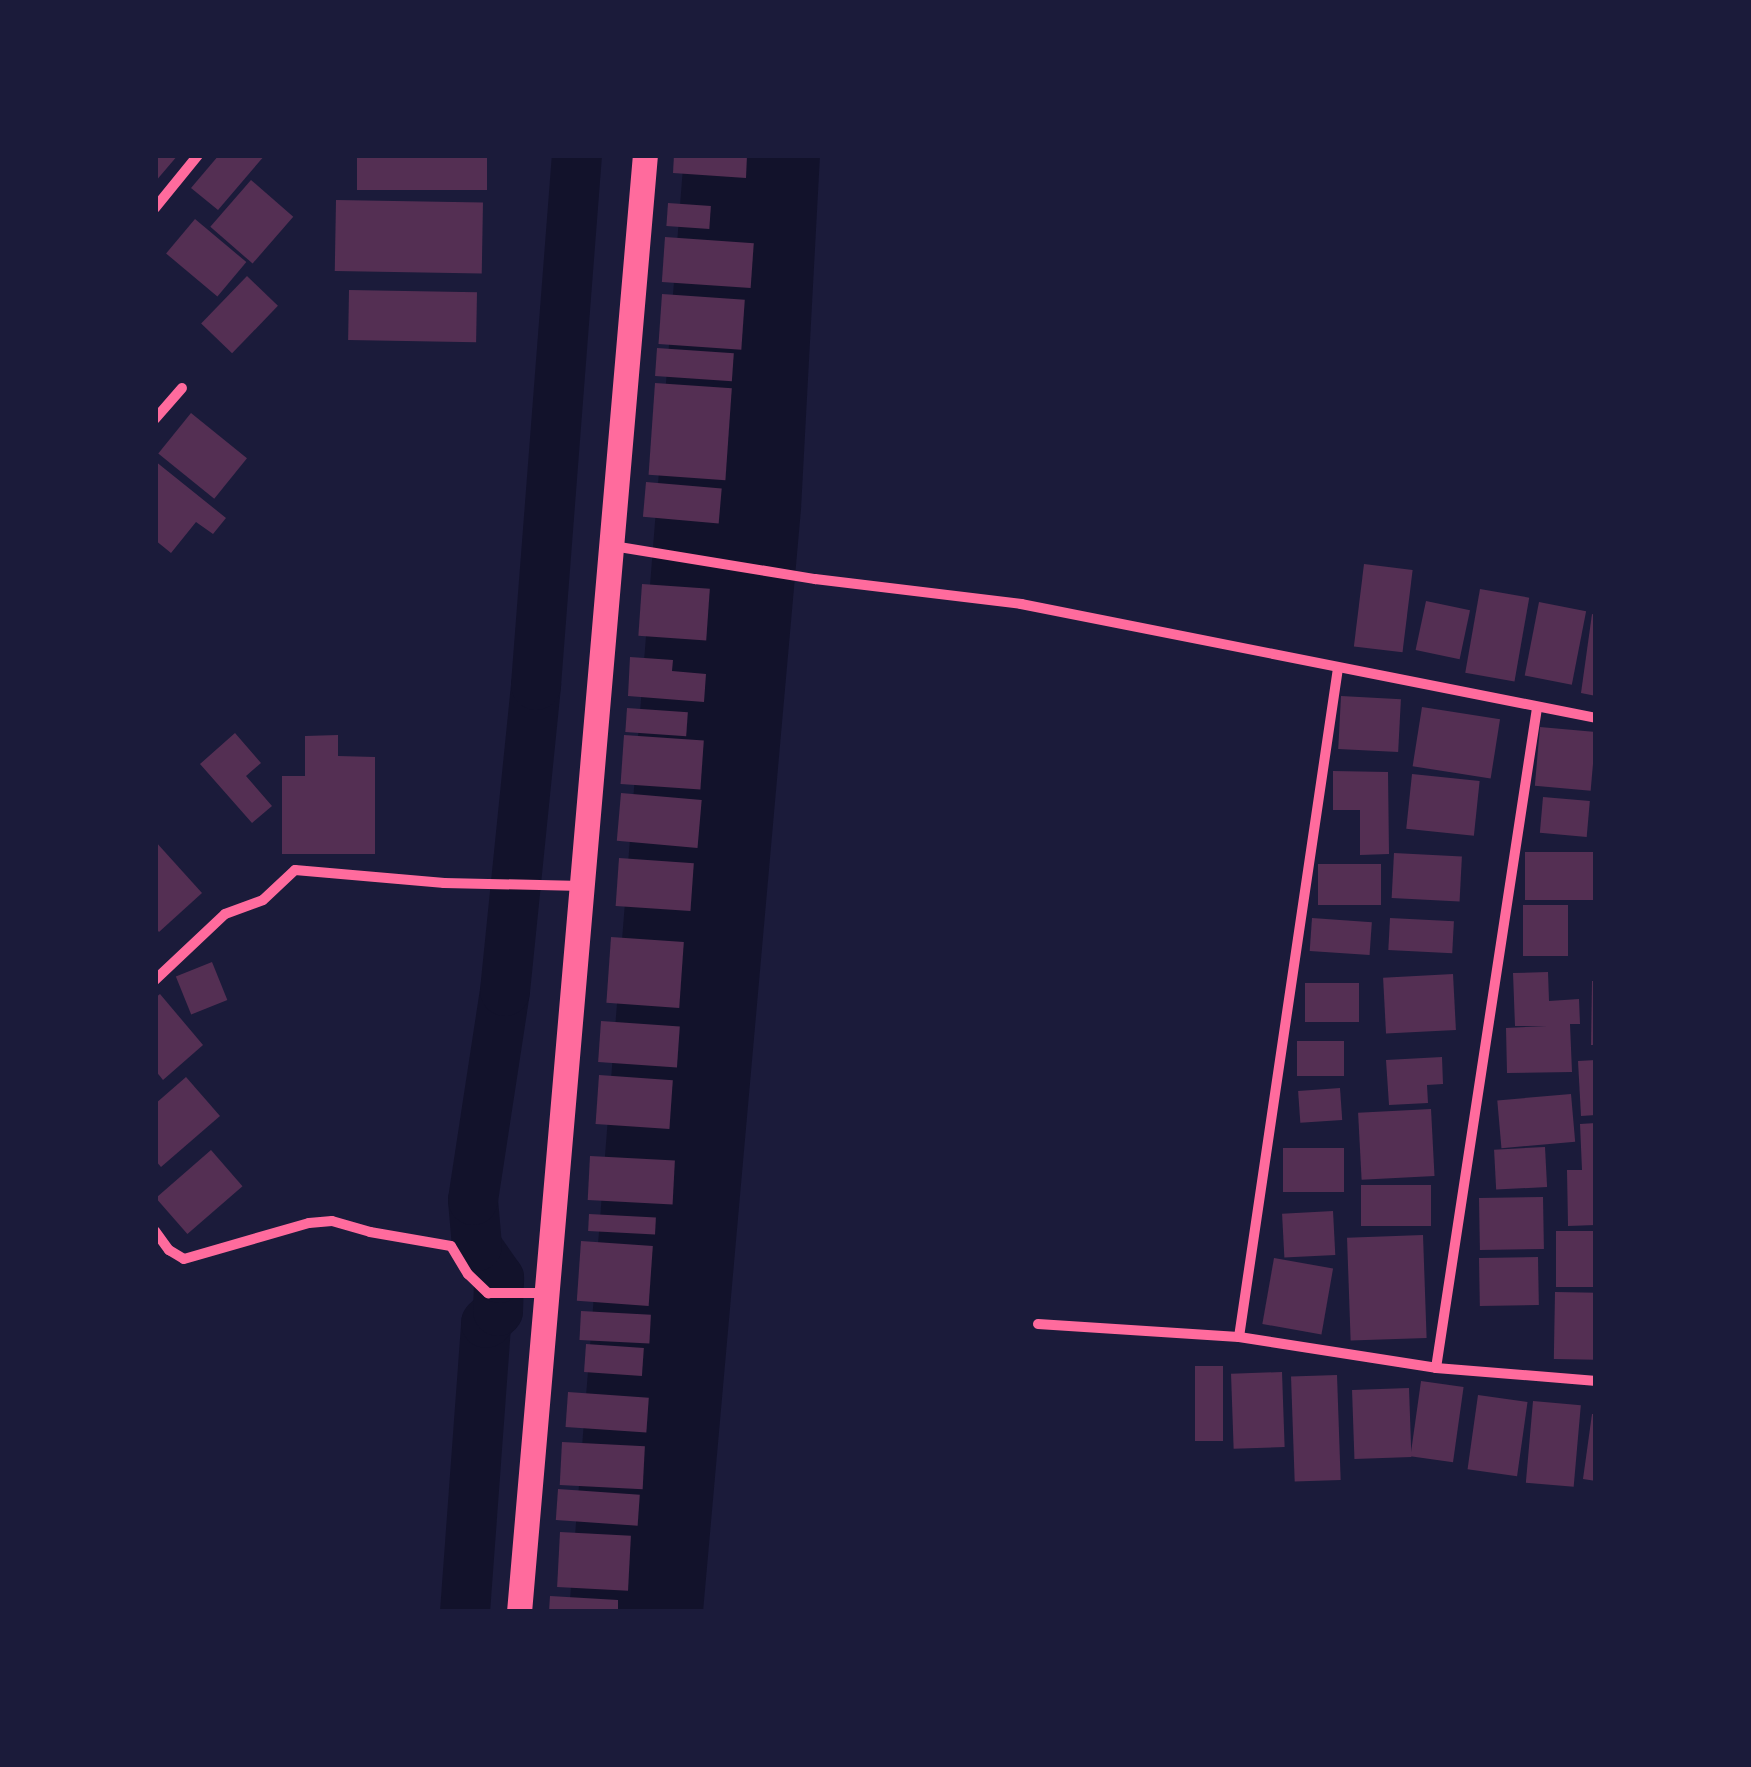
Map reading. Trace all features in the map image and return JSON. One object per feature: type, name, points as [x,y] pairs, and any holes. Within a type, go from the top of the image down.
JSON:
[{"type":"main road","points":[[519,1612],[582,886],[624,548],[645,155]]},
{"type":"street","points":[[155,208],[198,155]]},
{"type":"street","points":[[155,419],[182,388]]},
{"type":"street","points":[[624,548],[815,579],[1021,604],[1290,654],[1338,668],[1596,718]]},
{"type":"street","points":[[1238,1337],[1338,668]]},
{"type":"street","points":[[1436,1368],[1537,708]]},
{"type":"street","points":[[155,980],[225,914],[263,900],[295,870],[582,886]]},
{"type":"street","points":[[155,1231],[169,1250],[184,1259],[309,1223],[332,1221],[450,1246],[468,1274],[488,1293],[546,1293]]},
{"type":"street","points":[[1038,1324],[1238,1337],[1436,1368],[1596,1381]]},
{"type":"shaded area","points":[[684,155],[820,155],[801,509],[703,1612],[569,1612]]},
{"type":"building","points":[[155,155],[178,155],[155,182]]},
{"type":"building","points":[[219,155],[265,155],[218,210],[191,188]]},
{"type":"building","points":[[357,155],[487,155],[487,190],[357,190]]},
{"type":"building","points":[[674,155],[747,155],[746,178],[673,173]]},
{"type":"building","points":[[251,180],[293,217],[253,264],[210,227]]},
{"type":"building","points":[[336,200],[483,203],[482,274],[335,271]]},
{"type":"building","points":[[668,203],[711,206],[709,229],[666,226]]},
{"type":"building","points":[[195,219],[246,262],[217,297],[166,253]]},
{"type":"building","points":[[665,237],[754,243],[751,288],[662,282]]},
{"type":"building","points":[[247,276],[278,306],[232,353],[201,323]]},
{"type":"building","points":[[349,290],[477,292],[476,342],[348,340]]},
{"type":"building","points":[[662,294],[745,300],[741,350],[659,344]]},
{"type":"building","points":[[657,348],[734,353],[732,381],[655,376]]},
{"type":"building","points":[[655,383],[732,388],[725,480],[649,475]]},
{"type":"building","points":[[191,413],[247,458],[214,499],[158,453]]},
{"type":"building","points":[[155,461],[226,518],[213,534],[196,522],[171,553],[155,540]]},
{"type":"building","points":[[646,482],[722,489],[719,523],[643,517]]},
{"type":"building","points":[[1364,564],[1413,570],[1403,652],[1354,646]]},
{"type":"building","points":[[642,584],[710,589],[706,641],[638,636]]},
{"type":"building","points":[[1480,589],[1529,598],[1514,681],[1465,673]]},
{"type":"building","points":[[1426,601],[1470,610],[1460,659],[1416,650]]},
{"type":"building","points":[[1539,602],[1586,611],[1572,685],[1525,676]]},
{"type":"building","points":[[1592,614],[1596,615],[1596,696],[1581,693]]},
{"type":"building","points":[[630,657],[673,660],[672,671],[706,674],[704,702],[628,696]]},
{"type":"building","points":[[1341,696],[1401,699],[1398,752],[1338,749]]},
{"type":"building","points":[[1422,707],[1500,719],[1491,779],[1413,766]]},
{"type":"building","points":[[627,708],[688,712],[686,736],[625,732]]},
{"type":"building","points":[[1540,727],[1596,732],[1591,791],[1535,786]]},
{"type":"building","points":[[235,733],[261,763],[246,776],[272,806],[252,823],[200,764]]},
{"type":"building","points":[[338,735],[338,756],[375,757],[375,854],[282,854],[282,776],[305,776],[305,736]]},
{"type":"building","points":[[624,735],[704,741],[700,789],[621,784]]},
{"type":"building","points":[[1333,771],[1388,772],[1389,854],[1360,855],[1360,810],[1333,810]]},
{"type":"building","points":[[1412,774],[1480,781],[1474,836],[1406,829]]},
{"type":"building","points":[[621,793],[702,800],[698,848],[617,841]]},
{"type":"building","points":[[1543,797],[1590,801],[1587,837],[1540,833]]},
{"type":"building","points":[[155,841],[202,893],[159,932],[155,927]]},
{"type":"building","points":[[1525,852],[1596,852],[1596,900],[1525,900]]},
{"type":"building","points":[[1394,853],[1462,857],[1460,901],[1392,898]]},
{"type":"building","points":[[619,858],[694,863],[690,911],[616,906]]},
{"type":"building","points":[[1318,864],[1381,864],[1381,905],[1318,905]]},
{"type":"building","points":[[1523,905],[1568,905],[1568,956],[1523,956]]},
{"type":"building","points":[[1312,918],[1372,922],[1370,955],[1310,951]]},
{"type":"building","points":[[1390,918],[1454,921],[1452,953],[1388,950]]},
{"type":"building","points":[[611,937],[684,942],[679,1008],[606,1003]]},
{"type":"building","points":[[212,962],[227,1000],[191,1015],[176,977]]},
{"type":"building","points":[[1548,972],[1549,1001],[1579,999],[1580,1024],[1570,1024],[1572,1072],[1507,1073],[1506,1028],[1547,1026],[1515,1026],[1513,973]]},
{"type":"building","points":[[1453,974],[1456,1030],[1386,1034],[1383,978]]},
{"type":"building","points":[[1592,981],[1596,981],[1596,1045],[1591,1045]]},
{"type":"building","points":[[1305,983],[1359,983],[1359,1022],[1305,1022]]},
{"type":"building","points":[[160,994],[203,1045],[163,1080],[155,1070],[155,998]]},
{"type":"building","points":[[601,1021],[680,1027],[677,1067],[598,1062]]},
{"type":"building","points":[[1297,1041],[1344,1041],[1344,1076],[1297,1076]]},
{"type":"building","points":[[1442,1057],[1443,1084],[1427,1085],[1428,1103],[1389,1105],[1386,1060]]},
{"type":"building","points":[[1596,1060],[1596,1115],[1581,1116],[1578,1061]]},
{"type":"building","points":[[599,1075],[673,1080],[669,1129],[596,1124]]},
{"type":"building","points":[[186,1077],[220,1116],[161,1167],[155,1160],[155,1104]]},
{"type":"building","points":[[1340,1088],[1342,1120],[1300,1123],[1298,1091]]},
{"type":"building","points":[[1571,1094],[1575,1142],[1501,1148],[1497,1100]]},
{"type":"building","points":[[1431,1109],[1435,1176],[1362,1180],[1358,1113]]},
{"type":"building","points":[[1596,1123],[1596,1225],[1568,1226],[1567,1170],[1582,1170],[1580,1124]]},
{"type":"building","points":[[1545,1147],[1547,1187],[1496,1190],[1494,1150]]},
{"type":"building","points":[[1283,1148],[1344,1148],[1344,1192],[1283,1192]]},
{"type":"building","points":[[211,1150],[242,1186],[187,1234],[156,1198]]},
{"type":"building","points":[[590,1156],[675,1160],[673,1204],[588,1200]]},
{"type":"building","points":[[1361,1185],[1431,1185],[1431,1226],[1361,1226]]},
{"type":"building","points":[[1543,1197],[1544,1249],[1480,1250],[1479,1198]]},
{"type":"building","points":[[1333,1211],[1335,1255],[1284,1258],[1282,1214]]},
{"type":"building","points":[[589,1214],[656,1218],[655,1234],[588,1231]]},
{"type":"building","points":[[1556,1231],[1596,1231],[1596,1287],[1556,1287]]},
{"type":"building","points":[[1423,1235],[1427,1338],[1351,1341],[1347,1238]]},
{"type":"building","points":[[581,1241],[653,1246],[649,1306],[577,1301]]},
{"type":"building","points":[[1538,1257],[1539,1305],[1480,1306],[1479,1258]]},
{"type":"building","points":[[1274,1258],[1333,1268],[1321,1334],[1262,1324]]},
{"type":"building","points":[[1555,1292],[1596,1293],[1595,1360],[1554,1359]]},
{"type":"building","points":[[581,1311],[651,1315],[649,1344],[579,1340]]},
{"type":"building","points":[[586,1344],[644,1348],[642,1376],[584,1372]]},
{"type":"building","points":[[1195,1366],[1223,1366],[1223,1441],[1195,1441]]},
{"type":"building","points":[[1282,1372],[1285,1447],[1234,1449],[1231,1374]]},
{"type":"building","points":[[1337,1375],[1341,1480],[1295,1482],[1291,1377]]},
{"type":"building","points":[[1421,1381],[1464,1387],[1453,1462],[1410,1456]]},
{"type":"building","points":[[1409,1388],[1411,1457],[1354,1459],[1352,1390]]},
{"type":"building","points":[[568,1392],[649,1398],[646,1433],[566,1427]]},
{"type":"building","points":[[1478,1395],[1528,1402],[1517,1476],[1468,1469]]},
{"type":"building","points":[[1533,1401],[1581,1405],[1574,1487],[1526,1483]]},
{"type":"building","points":[[1592,1414],[1596,1414],[1596,1481],[1583,1479]]},
{"type":"building","points":[[562,1442],[645,1446],[643,1489],[560,1485]]},
{"type":"building","points":[[558,1489],[640,1495],[638,1526],[556,1520]]},
{"type":"building","points":[[560,1532],[631,1536],[628,1591],[557,1587]]},
{"type":"building","points":[[550,1596],[618,1600],[618,1612],[549,1612]]},
{"type":"waterway","points":[[465,1612],[486,1323],[498,1311],[499,1278],[477,1246],[473,1200],[505,991],[536,685],[577,155]]}]
